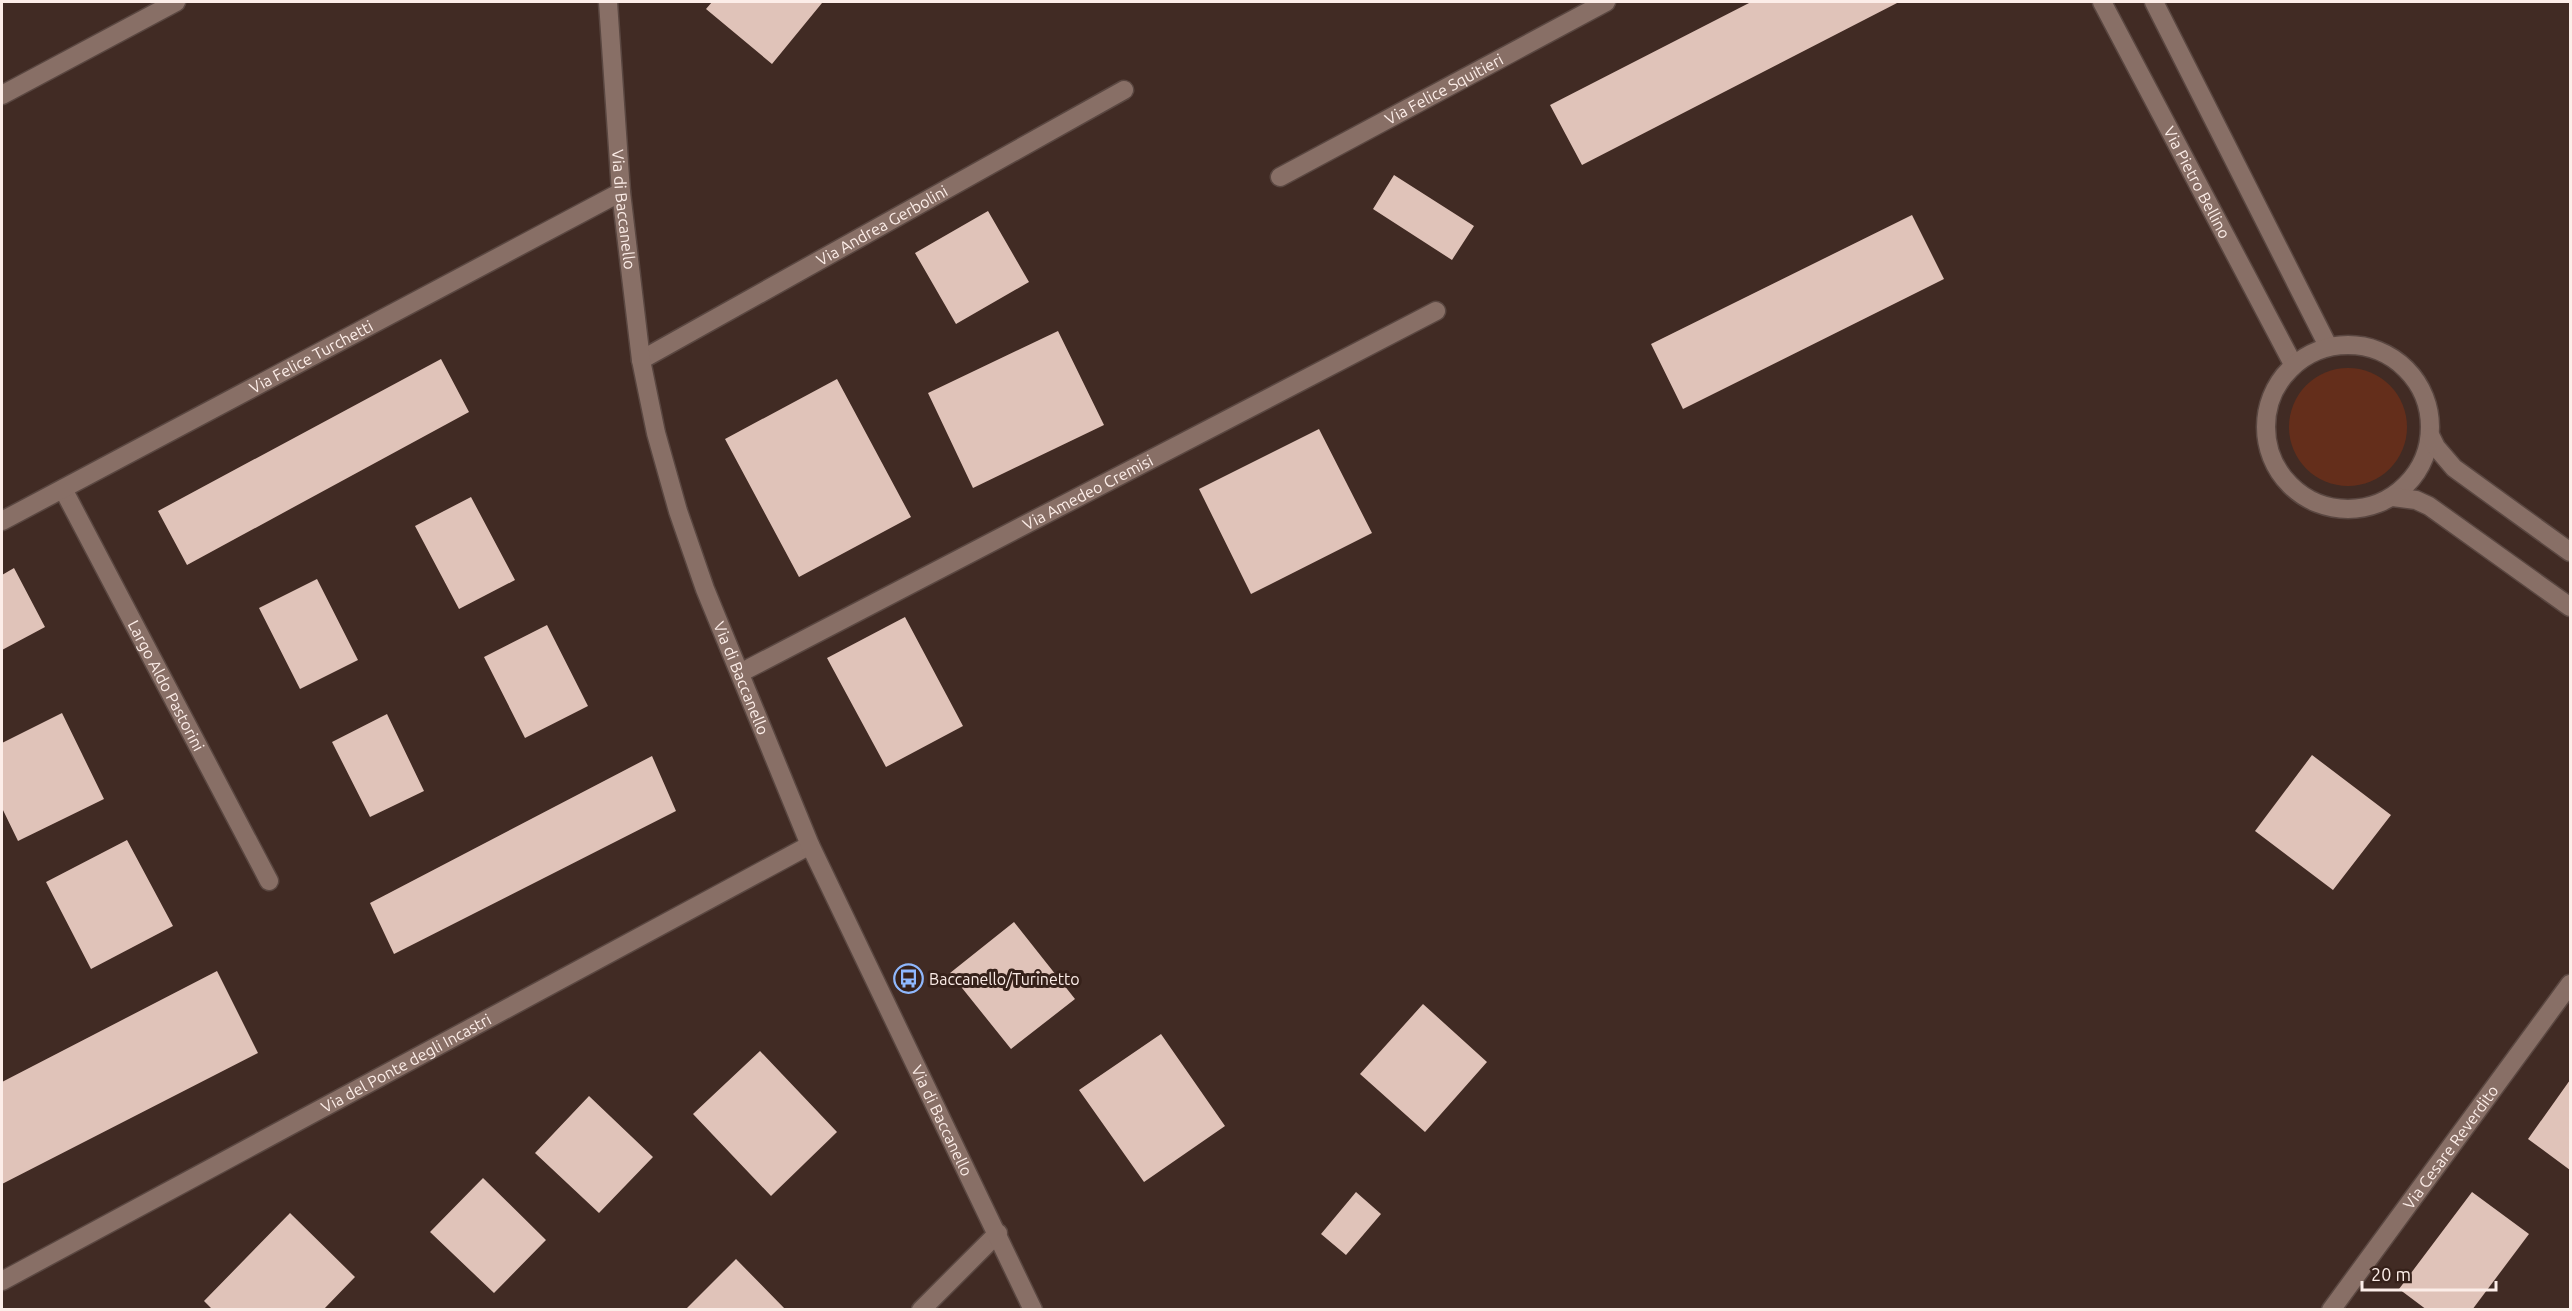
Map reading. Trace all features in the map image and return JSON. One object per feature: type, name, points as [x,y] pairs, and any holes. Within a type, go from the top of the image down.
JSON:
[{"type":"street","points":[[2,95],[177,2]]},
{"type":"street","name":"Via di Baccanello","points":[[608,2],[621,192],[640,360],[656,433],[678,511],[705,590],[810,845],[1033,1310]]},
{"type":"street","name":"Via Felice Squitieri","points":[[1280,177],[1606,2]]},
{"type":"street","name":"Via Pietro Bellino","points":[[2102,2],[2293,364]]},
{"type":"street","points":[[2154,2],[2328,346]]},
{"type":"street","name":"Via Andrea Gerbolini","points":[[640,360],[1124,90]]},
{"type":"street","name":"Via Felice Turchetti","points":[[2,521],[621,192]]},
{"type":"street","name":"Via Amedeo Cremisi","points":[[740,674],[1436,311]]},
{"type":"street","points":[[2345,344],[2370,347],[2399,361],[2421,387],[2430,410],[2431,436],[2426,456],[2412,480],[2393,497],[2373,507],[2346,510],[2319,504],[2295,490],[2277,471],[2267,448],[2265,423],[2274,388],[2293,364],[2328,346],[2345,344]]},
{"type":"street","points":[[2431,436],[2436,447],[2454,468],[2571,552]]},
{"type":"street","name":"Largo Aldo Pastorini","points":[[63,489],[269,882]]},
{"type":"street","points":[[2393,497],[2410,499],[2429,506],[2571,607]]},
{"type":"street","name":"Via del Ponte degli Incastri","points":[[2,1281],[810,845]]},
{"type":"street","name":"Via Cesare Reverdito","points":[[2331,1310],[2571,984]]},
{"type":"street","points":[[921,1310],[998,1233]]},
{"type":"shaded area","points":[[2348,368],[2371,372],[2390,385],[2403,404],[2407,427],[2403,450],[2390,469],[2371,482],[2348,486],[2325,482],[2306,469],[2293,450],[2289,427],[2293,404],[2306,385],[2325,372]]},
{"type":"building","points":[[712,2],[822,3],[772,64],[706,9]]},
{"type":"building","points":[[1751,2],[1899,2],[1582,165],[1550,105]]},
{"type":"building","points":[[1394,175],[1474,226],[1452,260],[1373,209]]},
{"type":"building","points":[[988,211],[1029,282],[956,324],[915,253]]},
{"type":"building","points":[[1912,215],[1944,279],[1683,409],[1651,344]]},
{"type":"building","points":[[1058,331],[1104,425],[973,488],[928,393]]},
{"type":"building","points":[[441,359],[469,412],[187,565],[158,511]]},
{"type":"building","points":[[837,379],[911,517],[799,577],[725,439]]},
{"type":"building","points":[[1319,429],[1372,533],[1251,594],[1199,489]]},
{"type":"building","points":[[471,497],[515,580],[459,609],[415,526]]},
{"type":"building","points":[[14,568],[45,627],[2,650],[2,575]]},
{"type":"building","points":[[317,579],[358,660],[300,689],[259,608]]},
{"type":"building","points":[[905,617],[963,726],[886,767],[827,658]]},
{"type":"building","points":[[547,625],[588,706],[525,738],[484,657]]},
{"type":"building","points":[[62,713],[104,799],[18,841],[2,808],[2,743]]},
{"type":"building","points":[[387,714],[424,791],[370,817],[332,742]]},
{"type":"building","points":[[2312,755],[2391,815],[2333,890],[2255,831]]},
{"type":"building","points":[[652,756],[676,811],[394,954],[370,903]]},
{"type":"building","points":[[127,840],[173,926],[91,969],[46,882]]},
{"type":"building","points":[[1014,922],[1075,999],[1011,1049],[950,973]]},
{"type":"building","points":[[217,971],[258,1053],[2,1184],[2,1082]]},
{"type":"building","points":[[1423,1004],[1487,1062],[1425,1132],[1360,1074]]},
{"type":"building","points":[[1161,1034],[1225,1126],[1144,1182],[1079,1090]]},
{"type":"building","points":[[760,1051],[837,1132],[771,1196],[693,1114]]},
{"type":"building","points":[[2570,1080],[2570,1170],[2528,1139]]},
{"type":"building","points":[[589,1096],[653,1157],[599,1213],[535,1153]]},
{"type":"building","points":[[483,1178],[546,1240],[494,1293],[430,1232]]},
{"type":"building","points":[[1356,1192],[1381,1214],[1346,1255],[1321,1234]]},
{"type":"building","points":[[2472,1192],[2529,1234],[2472,1310],[2427,1310],[2399,1289]]},
{"type":"building","points":[[290,1213],[355,1277],[323,1310],[213,1310],[204,1301]]},
{"type":"building","points":[[736,1259],[786,1310],[685,1310]]},
{"type":"place","name":"Baccanello/Turinetto","points":[[908,979]]}]
